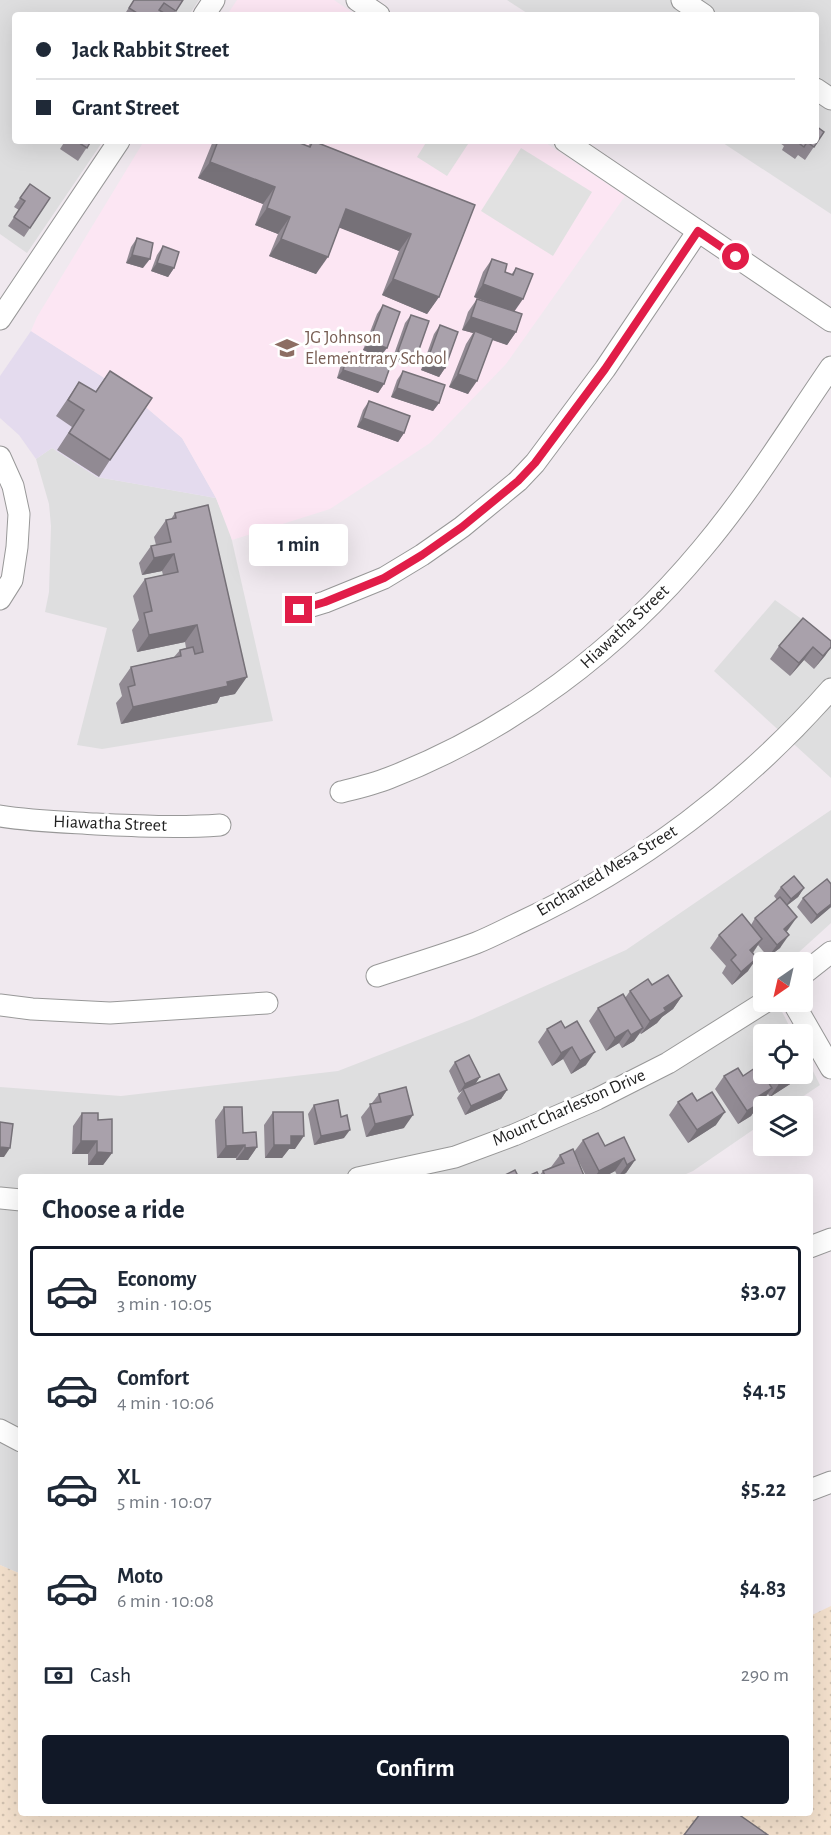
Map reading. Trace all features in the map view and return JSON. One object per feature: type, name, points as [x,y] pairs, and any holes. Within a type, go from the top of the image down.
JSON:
[{"type":"street","points":[[357,0],[375,12]]},
{"type":"street","points":[[682,0],[700,12]]},
{"type":"street","points":[[0,319],[118,144]]},
{"type":"street","points":[[569,144],[831,321]]},
{"type":"street","points":[[299,610],[384,578],[462,527],[518,481],[535,463],[605,369],[698,231]]},
{"type":"street","name":"Hiawatha Street","points":[[341,792],[388,778],[438,757],[503,722],[564,682],[608,646],[668,588],[703,548],[747,489],[831,367]]},
{"type":"street","points":[[0,457],[13,486],[19,514],[12,580],[0,599]]},
{"type":"street","name":"Enchanted Mesa Street","points":[[377,976],[477,942],[560,904],[643,854],[683,826],[748,773],[799,725],[831,689]]},
{"type":"street","name":"Hiawatha Street","points":[[0,816],[26,820],[138,826],[220,825]]},
{"type":"street","points":[[813,966],[831,952]]},
{"type":"street","points":[[0,1005],[111,1013],[267,1003]]},
{"type":"street","name":"Mount Charleston Drive","points":[[376,1174],[455,1157],[514,1135],[597,1099],[668,1063],[753,1010]]},
{"type":"street","points":[[798,1012],[831,1068]]},
{"type":"street","points":[[0,1198],[18,1200]]},
{"type":"street","points":[[813,1246],[831,1239]]},
{"type":"street","points":[[0,1430],[18,1440]]},
{"type":"street","points":[[813,1489],[831,1482]]},
{"type":"shaded area","points":[[0,0],[199,0],[191,12],[12,12],[12,144],[101,144],[27,253],[0,234]]},
{"type":"shaded area","points":[[237,0],[334,0],[352,12],[229,12]]},
{"type":"shaded area","points":[[507,0],[831,0],[831,214],[725,144],[819,144],[819,12],[525,12]]},
{"type":"shaded area","name":"JG Johnson Elementrrary School","points":[[142,144],[547,144],[625,196],[506,364],[430,443],[330,509],[232,540],[216,498],[182,438],[134,397],[31,331],[37,317]]},
{"type":"shaded area","points":[[425,144],[468,144],[447,176],[417,157]]},
{"type":"shaded area","points":[[521,148],[592,192],[553,256],[481,211]]},
{"type":"shaded area","points":[[31,331],[134,397],[182,438],[216,498],[97,477],[52,448],[36,459],[19,435],[0,418],[0,376]]},
{"type":"shaded area","points":[[52,448],[97,477],[216,498],[230,532],[273,721],[102,749],[77,745],[107,628],[45,612],[49,592],[51,526],[49,504],[36,459]]},
{"type":"shaded area","points":[[775,600],[831,640],[831,778],[714,671]]},
{"type":"shaded area","points":[[831,810],[831,923],[799,952],[753,952],[753,1012],[782,1012],[788,1024],[753,1024],[753,1084],[813,1084],[813,1071],[820,1085],[804,1096],[753,1096],[753,1130],[693,1171],[686,1174],[18,1174],[18,1573],[0,1565],[0,1087],[121,1096],[338,1071],[472,1019],[626,950]]},
{"type":"shaded area","points":[[0,1565],[18,1573],[18,1816],[813,1816],[813,1615],[831,1606],[831,1835],[0,1835]]},
{"type":"building","points":[[134,0],[183,0],[176,11],[164,3],[159,10],[162,12],[135,12],[129,8]]},
{"type":"building","points":[[819,128],[824,132],[819,140]]},
{"type":"building","points":[[217,144],[302,144],[310,147],[312,144],[321,144],[475,205],[439,297],[393,279],[411,234],[346,209],[328,257],[281,239],[290,217],[267,208],[275,187],[210,162]]},
{"type":"building","points":[[30,184],[50,198],[30,228],[14,217],[25,201],[20,198]]},
{"type":"building","points":[[137,238],[153,243],[150,259],[132,255]]},
{"type":"building","points":[[163,246],[179,252],[174,268],[157,263]]},
{"type":"building","points":[[492,259],[507,264],[505,272],[513,275],[516,268],[533,274],[523,299],[483,284]]},
{"type":"building","points":[[477,299],[522,314],[516,332],[471,317]]},
{"type":"building","points":[[383,305],[400,312],[387,348],[369,342]]},
{"type":"building","points":[[411,315],[429,321],[416,358],[398,351]]},
{"type":"building","points":[[440,325],[458,332],[445,368],[427,361]]},
{"type":"building","points":[[475,331],[493,338],[477,381],[458,374]]},
{"type":"building","points":[[349,352],[390,367],[384,384],[343,370]]},
{"type":"building","points":[[110,371],[152,398],[110,460],[69,433],[84,410],[68,400],[79,382],[96,392]]},
{"type":"building","points":[[403,371],[445,385],[439,403],[397,388]]},
{"type":"building","points":[[369,401],[410,416],[404,433],[363,418]]},
{"type":"building","points":[[208,505],[247,677],[227,682],[228,686],[133,707],[128,687],[135,685],[131,667],[181,656],[180,650],[193,647],[195,654],[203,652],[197,625],[149,635],[144,613],[152,611],[145,579],[178,572],[174,554],[154,558],[151,546],[171,542],[166,520],[176,518],[175,513]]},
{"type":"building","points":[[803,618],[831,641],[831,647],[823,656],[813,647],[799,663],[779,646]]},
{"type":"building","points":[[794,876],[804,888],[791,899],[781,887]]},
{"type":"building","points":[[827,879],[831,884],[831,904],[817,915],[803,898]]},
{"type":"building","points":[[780,897],[797,917],[784,929],[789,935],[777,945],[755,918]]},
{"type":"building","points":[[742,914],[762,939],[750,950],[753,953],[753,962],[741,972],[731,960],[736,955],[719,935]]},
{"type":"building","points":[[668,975],[682,996],[664,1008],[666,1011],[650,1021],[630,991],[648,979],[652,985]]},
{"type":"building","points":[[623,994],[643,1028],[631,1035],[628,1030],[615,1038],[598,1008]]},
{"type":"building","points":[[561,1021],[565,1028],[577,1021],[595,1052],[580,1061],[572,1047],[561,1053],[547,1029]]},
{"type":"building","points":[[469,1055],[480,1077],[465,1084],[455,1062]]},
{"type":"building","points":[[738,1068],[743,1076],[753,1069],[753,1084],[769,1084],[772,1088],[759,1096],[753,1096],[753,1107],[747,1111],[724,1076]]},
{"type":"building","points":[[499,1074],[507,1090],[471,1106],[463,1089]]},
{"type":"building","points":[[406,1087],[413,1115],[375,1124],[370,1104],[381,1102],[379,1094]]},
{"type":"building","points":[[712,1092],[725,1112],[697,1130],[678,1102],[692,1093],[697,1101]]},
{"type":"building","points":[[338,1100],[341,1117],[347,1115],[350,1130],[321,1136],[314,1105]]},
{"type":"building","points":[[224,1107],[242,1107],[243,1133],[256,1132],[257,1147],[226,1146]]},
{"type":"building","points":[[273,1112],[303,1112],[304,1136],[291,1136],[291,1145],[274,1145]]},
{"type":"building","points":[[82,1113],[98,1113],[98,1120],[112,1119],[112,1153],[97,1152],[97,1141],[81,1141]]},
{"type":"building","points":[[0,1122],[13,1124],[10,1148],[0,1147]]},
{"type":"building","points":[[598,1133],[605,1146],[624,1137],[635,1160],[627,1165],[624,1158],[599,1171],[583,1140]]},
{"type":"building","points":[[573,1149],[583,1174],[544,1174],[543,1171],[564,1163],[560,1155]]},
{"type":"building","points":[[698,1816],[741,1816],[768,1835],[684,1835]]},
{"type":"place","name":"JG Johnson Elementrrary School","points":[[287,348]]},
{"type":"route","points":[[299,610],[384,578],[462,527],[518,481],[535,463],[605,369],[698,231],[736,257]]}]
